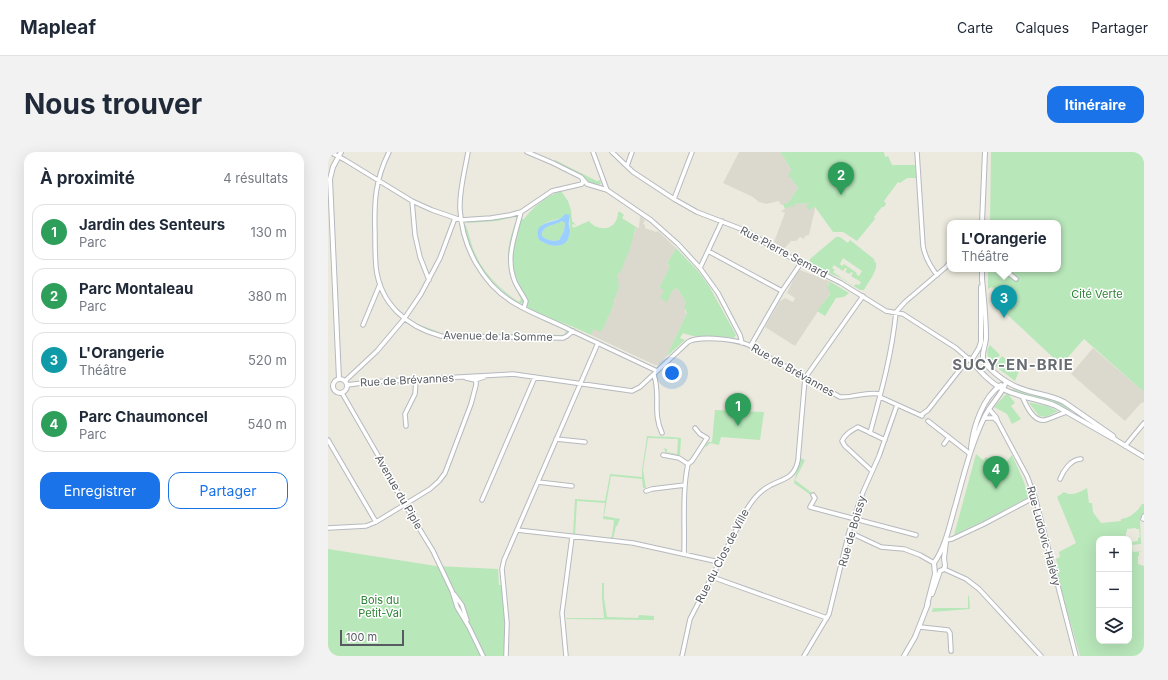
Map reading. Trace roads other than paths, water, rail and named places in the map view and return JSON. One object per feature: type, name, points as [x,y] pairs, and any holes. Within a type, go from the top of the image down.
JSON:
[{"type":"street","points":[[330,152],[340,154],[377,180],[412,201],[461,220],[491,218],[521,212],[552,191],[582,184],[583,180]]},
{"type":"street","points":[[377,180],[389,152]]},
{"type":"street","points":[[468,152],[460,207],[461,220],[467,247],[490,283],[503,295],[524,308],[657,371]]},
{"type":"street","points":[[527,152],[581,177],[587,184],[608,190],[645,215],[678,244],[700,268],[718,293],[740,335],[742,342]]},
{"type":"street","points":[[593,152],[608,190]]},
{"type":"street","name":"Rue Pierre Semard","points":[[612,152],[638,176],[674,199],[697,212],[749,232],[776,250],[841,283],[886,311],[903,314],[970,359]]},
{"type":"street","points":[[627,166],[632,152]]},
{"type":"street","points":[[674,199],[692,152]]},
{"type":"street","points":[[917,152],[924,254],[931,268],[937,275]]},
{"type":"street","points":[[982,220],[985,152]]},
{"type":"street","points":[[339,379],[330,179],[340,154]]},
{"type":"street","name":"Avenue de la Somme","points":[[377,180],[375,220],[376,267],[380,284],[387,299],[404,319],[427,332],[441,336],[563,338],[568,336],[573,331]]},
{"type":"street","points":[[412,201],[415,235],[420,257],[429,280]]},
{"type":"street","points":[[521,212],[512,241],[510,261],[515,281],[526,301],[524,308]]},
{"type":"street","points":[[346,383],[377,351],[404,319],[421,294],[440,258],[454,218]]},
{"type":"street","points":[[700,268],[722,221]]},
{"type":"street","points":[[708,251],[782,291]]},
{"type":"street","points":[[751,345],[782,291],[801,263]]},
{"type":"street","points":[[870,433],[887,371],[896,312],[905,302],[947,265]]},
{"type":"street","points":[[880,395],[897,405],[922,416],[928,410],[979,348],[981,342],[980,296],[982,272]]},
{"type":"street","points":[[1007,272],[1016,279]]},
{"type":"street","points":[[982,279],[985,303],[986,339],[983,356],[986,363],[1006,382],[1022,390],[1055,398],[1070,406],[1113,436],[1114,439]]},
{"type":"street","points":[[363,326],[380,284]]},
{"type":"street","points":[[805,378],[863,296]]},
{"type":"street","name":"Rue de Brévannes","points":[[346,383],[470,379],[513,374],[630,391],[638,388],[654,375],[691,340],[720,339],[742,342],[751,345],[754,349],[840,397],[870,392],[880,395]]},
{"type":"street","points":[[506,656],[507,623],[502,569],[507,552],[598,344]]},
{"type":"street","points":[[970,359],[1004,390],[1048,403],[1144,457]]},
{"type":"street","points":[[654,375],[658,394],[656,416],[662,433]]},
{"type":"street","points":[[482,500],[535,377]]},
{"type":"street","points":[[328,528],[366,526],[376,522],[430,489],[438,481],[444,473],[471,404],[476,385],[476,378]]},
{"type":"street","name":"Rue du Clos de Ville","points":[[682,656],[690,619],[751,502],[766,488],[794,473],[798,460],[805,378]]},
{"type":"street","points":[[339,379],[346,383]]},
{"type":"street","points":[[339,379],[330,386],[336,392],[342,393],[347,390],[346,383]]},
{"type":"street","points":[[406,426],[405,414],[415,394],[416,380]]},
{"type":"street","points":[[970,452],[971,443],[981,411],[988,399],[1006,382]]},
{"type":"street","points":[[928,606],[936,562],[946,540],[970,452],[984,418],[1004,390],[1006,382]]},
{"type":"street","name":"Avenue du Piple","points":[[342,393],[429,544],[452,591],[457,607],[469,627],[483,656]]},
{"type":"street","points":[[1022,396],[1035,417],[1039,419],[1046,420],[1057,414],[1066,412]]},
{"type":"street","name":"Rue de Boissy","points":[[804,656],[827,618],[832,606],[849,532],[897,405]]},
{"type":"street","name":"Rue Ludovic Halévy","points":[[989,409],[996,417],[1027,476],[1035,498],[1076,656]]},
{"type":"street","points":[[984,418],[994,418],[998,422]]},
{"type":"street","points":[[928,421],[970,452]]},
{"type":"street","points":[[1125,446],[1144,423]]},
{"type":"street","points":[[872,471],[844,446],[842,441],[844,436],[858,427],[885,440]]},
{"type":"street","points":[[684,554],[685,485],[688,464],[692,461],[707,438],[700,434],[695,428]]},
{"type":"street","points":[[944,444],[949,437]]},
{"type":"street","points":[[556,439],[585,442]]},
{"type":"street","points":[[328,441],[376,522]]},
{"type":"street","points":[[663,455],[679,458],[688,464]]},
{"type":"street","points":[[1060,480],[1062,474],[1069,465],[1078,459],[1081,459]]},
{"type":"street","points":[[538,482],[572,486]]},
{"type":"street","points":[[646,491],[685,485]]},
{"type":"street","points":[[813,495],[815,498],[810,507],[854,520],[916,535]]},
{"type":"street","points":[[946,540],[952,539],[984,524],[1035,498]]},
{"type":"street","points":[[517,530],[633,543],[719,562]]},
{"type":"street","points":[[849,532],[881,547],[904,549],[936,562],[941,560],[944,562]]},
{"type":"street","points":[[566,656],[562,613],[572,537]]},
{"type":"street","points":[[904,656],[920,627],[942,570],[945,566],[946,540]]},
{"type":"street","points":[[935,569],[966,579],[979,589],[1041,656]]},
{"type":"street","points":[[712,576],[827,618]]},
{"type":"street","points":[[920,627],[948,630],[950,633],[951,651]]},
{"type":"water","points":[[565,214],[570,215],[570,231],[566,242],[559,246],[554,246],[539,240],[539,228],[559,219]],"holes":[[[562,221],[565,223],[564,231],[559,240],[555,241],[545,239],[542,236],[542,232],[546,228]]]},
{"type":"place","name":"Parc Montaleau","points":[[841,195]]},
{"type":"place","name":"L'Orangerie","points":[[1004,318]]},
{"type":"place","name":"Jardin des Senteurs","points":[[738,426]]},
{"type":"place","name":"Parc Chaumoncel","points":[[996,489]]},
{"type":"district","name":"SUCY-EN-BRIE","points":[[1013,365]]},
{"type":"park label","name":"Cité Verte","points":[[1097,294]]},
{"type":"park label","name":"Bois du Petit-Val","points":[[380,606]]}]
